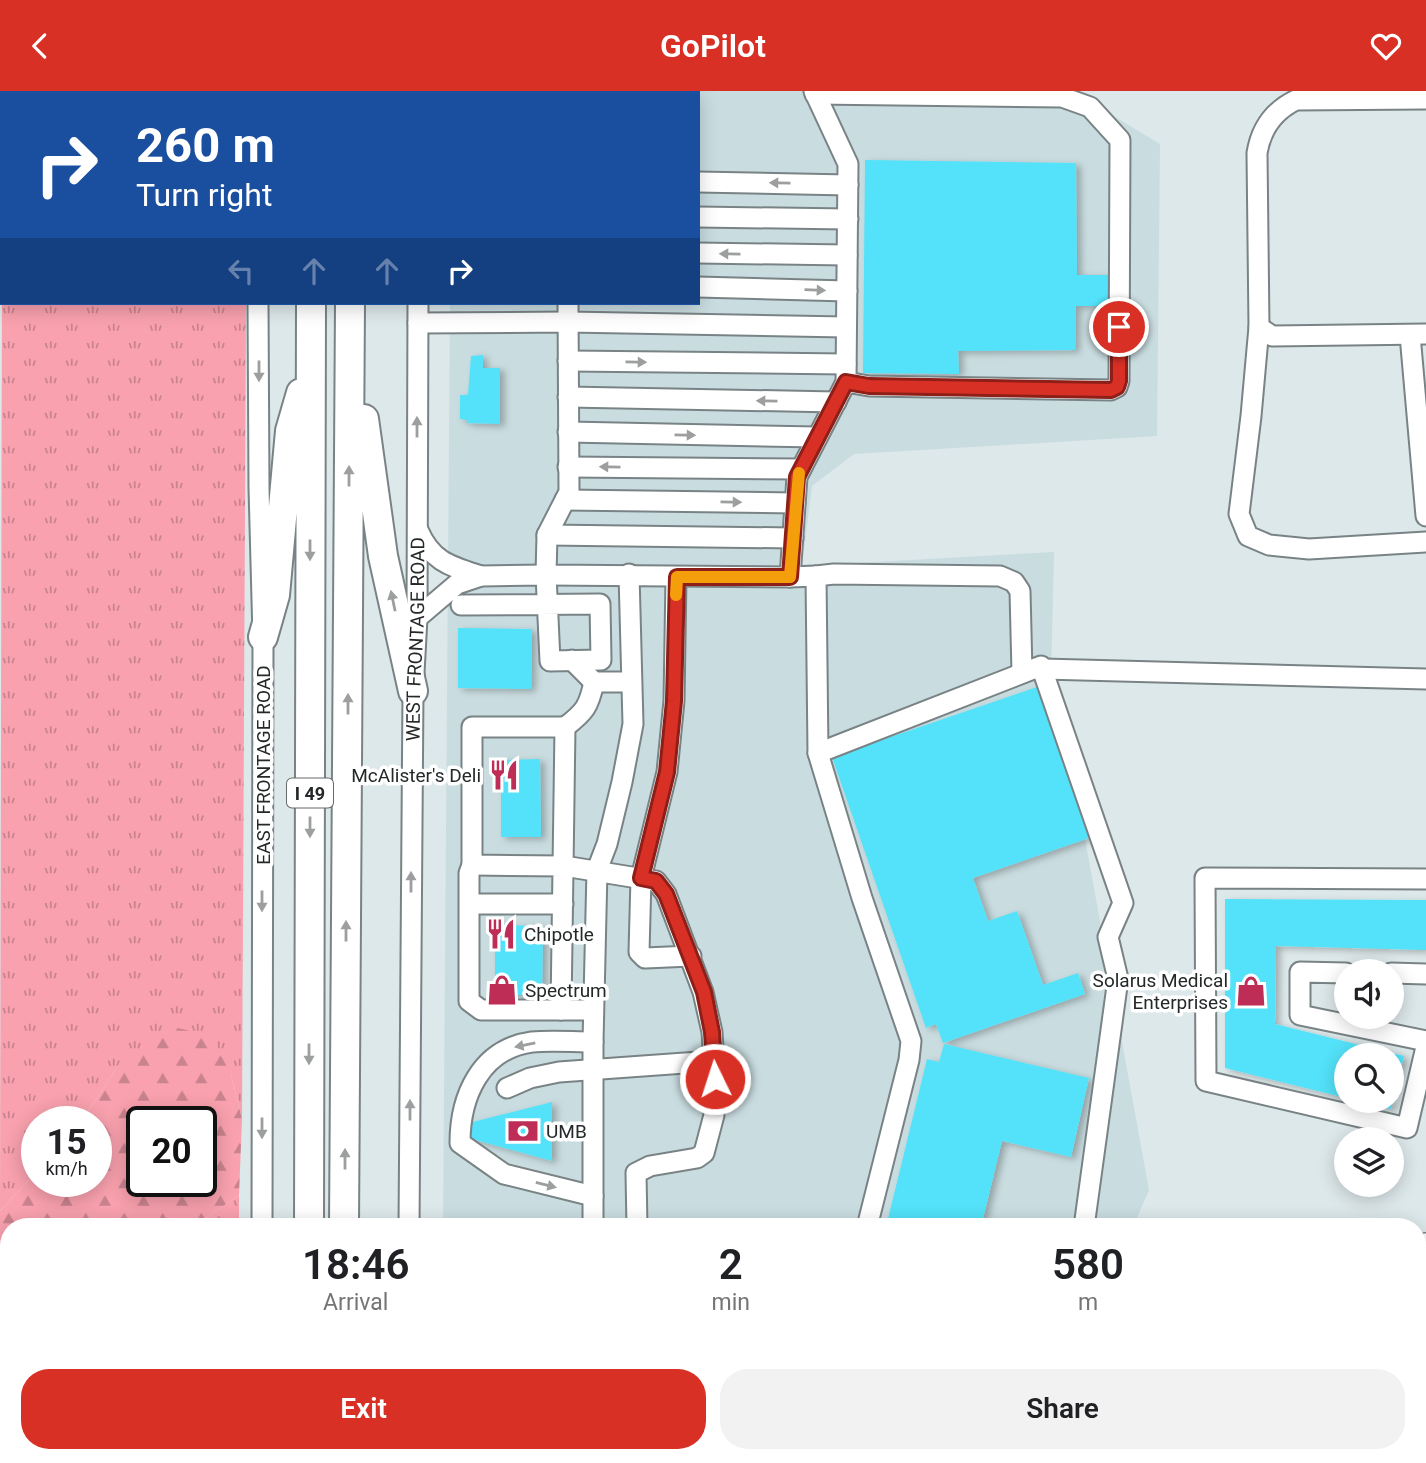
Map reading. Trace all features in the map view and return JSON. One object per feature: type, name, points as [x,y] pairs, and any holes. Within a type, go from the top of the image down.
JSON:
[{"type":"highway","name":"I 49","points":[[309,1218],[311,305]]},
{"type":"highway","name":"I 49","points":[[344,1218],[350,305]]},
{"type":"highway","points":[[350,339],[383,556],[413,691]]},
{"type":"highway","points":[[263,637],[275,595],[290,431],[311,360]]},
{"type":"street","points":[[568,361],[846,373],[882,387],[1111,390],[1117,387],[1119,381],[1120,140],[1090,107],[1062,97],[815,92],[848,164],[846,373],[835,402],[797,477],[790,577]]},
{"type":"street","points":[[1426,99],[1384,95],[1296,100],[1281,107],[1270,118],[1259,140],[1259,327],[1239,514],[1248,536],[1269,545],[1309,549],[1426,542]]},
{"type":"street","points":[[700,182],[848,185]]},
{"type":"street","points":[[700,217],[848,219]]},
{"type":"street","points":[[700,253],[847,255]]},
{"type":"street","points":[[700,287],[847,291]]},
{"type":"street","name":"EAST FRONTAGE ROAD","points":[[258,305],[263,637],[262,1218]]},
{"type":"street","name":"WEST FRONTAGE ROAD","points":[[409,1218],[418,305]]},
{"type":"street","points":[[418,323],[568,313],[846,327]]},
{"type":"street","points":[[461,605],[548,604],[600,604],[601,660],[550,661],[548,604],[546,575],[547,535],[569,492],[568,313]]},
{"type":"street","points":[[1259,327],[1272,336],[1418,334],[1426,516]]},
{"type":"street","points":[[568,397],[835,402]]},
{"type":"street","points":[[568,432],[817,437]]},
{"type":"street","points":[[568,467],[801,469]]},
{"type":"street","points":[[565,501],[795,503]]},
{"type":"street","points":[[416,525],[425,546],[441,562],[481,576]]},
{"type":"street","points":[[547,535],[793,538]]},
{"type":"street","points":[[593,1218],[593,1010],[597,870],[607,844],[633,724],[629,574]]},
{"type":"street","points":[[417,618],[457,584],[481,576],[1000,576],[1014,582],[1020,591],[1022,673]]},
{"type":"street","points":[[816,576],[818,753],[862,898],[911,1041],[909,1060],[869,1218]]},
{"type":"street","points":[[677,577],[674,701],[667,772],[641,878],[639,952],[645,958],[691,956]]},
{"type":"street","points":[[572,660],[594,682],[631,682]]},
{"type":"street","points":[[818,753],[1041,666],[1043,669],[1426,679]]},
{"type":"street","points":[[1043,669],[1123,903],[1108,937],[1118,979],[1085,1218]]},
{"type":"street","points":[[593,1010],[481,1010],[469,1001],[469,873],[472,865],[472,727],[565,727],[589,705],[594,682]]},
{"type":"street","points":[[561,1010],[565,727]]},
{"type":"street","points":[[472,865],[564,866],[597,870],[656,881],[666,894],[704,992],[712,1032],[714,1115],[704,1153],[697,1159],[650,1166],[636,1173],[638,1218]]},
{"type":"street","points":[[1426,879],[1205,878],[1206,1081],[1417,1130],[1426,1047]]},
{"type":"street","points":[[470,904],[563,904]]},
{"type":"street","points":[[1334,972],[1300,972],[1300,1015],[1334,1022]]},
{"type":"street","points":[[1404,973],[1426,974]]},
{"type":"street","points":[[1368,1029],[1426,1041]]},
{"type":"street","points":[[593,1042],[532,1042],[511,1047],[492,1059],[475,1076],[460,1122],[460,1143],[504,1174],[593,1196]]},
{"type":"street","points":[[507,1088],[530,1078],[559,1072],[713,1061]]},
{"type":"shaded area","points":[[700,91],[1072,91],[1160,144],[1157,436],[854,454],[812,486],[802,566],[1054,552],[1051,676],[1060,702],[1149,1190],[1137,1218],[443,1218],[450,305],[700,305]]},
{"type":"green space","points":[[2,305],[246,305],[242,1119],[231,1075],[120,1063],[92,1106],[21,1106],[21,1188],[0,1211]]},
{"type":"green space","points":[[177,1028],[212,1035],[231,1075],[242,1119],[239,1195],[207,1218],[0,1218],[0,1211],[21,1188],[21,1197],[112,1197],[112,1106],[92,1106],[120,1063]]},
{"type":"green space","points":[[239,1195],[239,1218],[207,1218]]},
{"type":"building","points":[[865,160],[1076,163],[1077,275],[1113,275],[1113,306],[1076,306],[1075,350],[958,351],[959,374],[863,373]]},
{"type":"building","points":[[483,355],[483,368],[500,368],[500,424],[467,423],[467,420],[460,419],[460,395],[468,395],[471,356]]},
{"type":"building","points":[[458,628],[532,629],[531,689],[458,688]]},
{"type":"building","points":[[1040,686],[1092,837],[973,878],[988,921],[1017,911],[1043,985],[1078,973],[1085,994],[943,1043],[936,1024],[926,1028],[832,757]]},
{"type":"building","points":[[540,759],[541,837],[501,837],[501,760]]},
{"type":"building","points":[[1225,899],[1426,900],[1426,950],[1276,946],[1275,1024],[1352,1043],[1334,1043],[1334,1095],[1225,1068]]},
{"type":"building","points":[[495,925],[543,926],[542,995],[495,995]]},
{"type":"building","points":[[944,1044],[1089,1078],[1071,1157],[1002,1141],[983,1218],[888,1218],[927,1059],[939,1062]]},
{"type":"building","points":[[552,1102],[552,1161],[454,1134],[453,1127]]},
{"type":"slow traffic","points":[[676,595],[677,577],[790,577],[799,473]]},
{"type":"place","name":"McAlister's Deli","points":[[504,775]]},
{"type":"place","name":"Chipotle","points":[[501,934]]},
{"type":"place","name":"Spectrum","points":[[502,990]]},
{"type":"place","name":"Solarus Medical Enterprises","points":[[1251,991]]},
{"type":"place","name":"UMB","points":[[523,1131]]},
{"type":"route","points":[[715,1079],[712,1032],[704,992],[691,956],[666,894],[656,881],[641,878],[667,772],[674,701],[677,577],[790,577],[797,477],[846,382],[869,386],[1111,390],[1117,387],[1119,381],[1119,327]]}]
